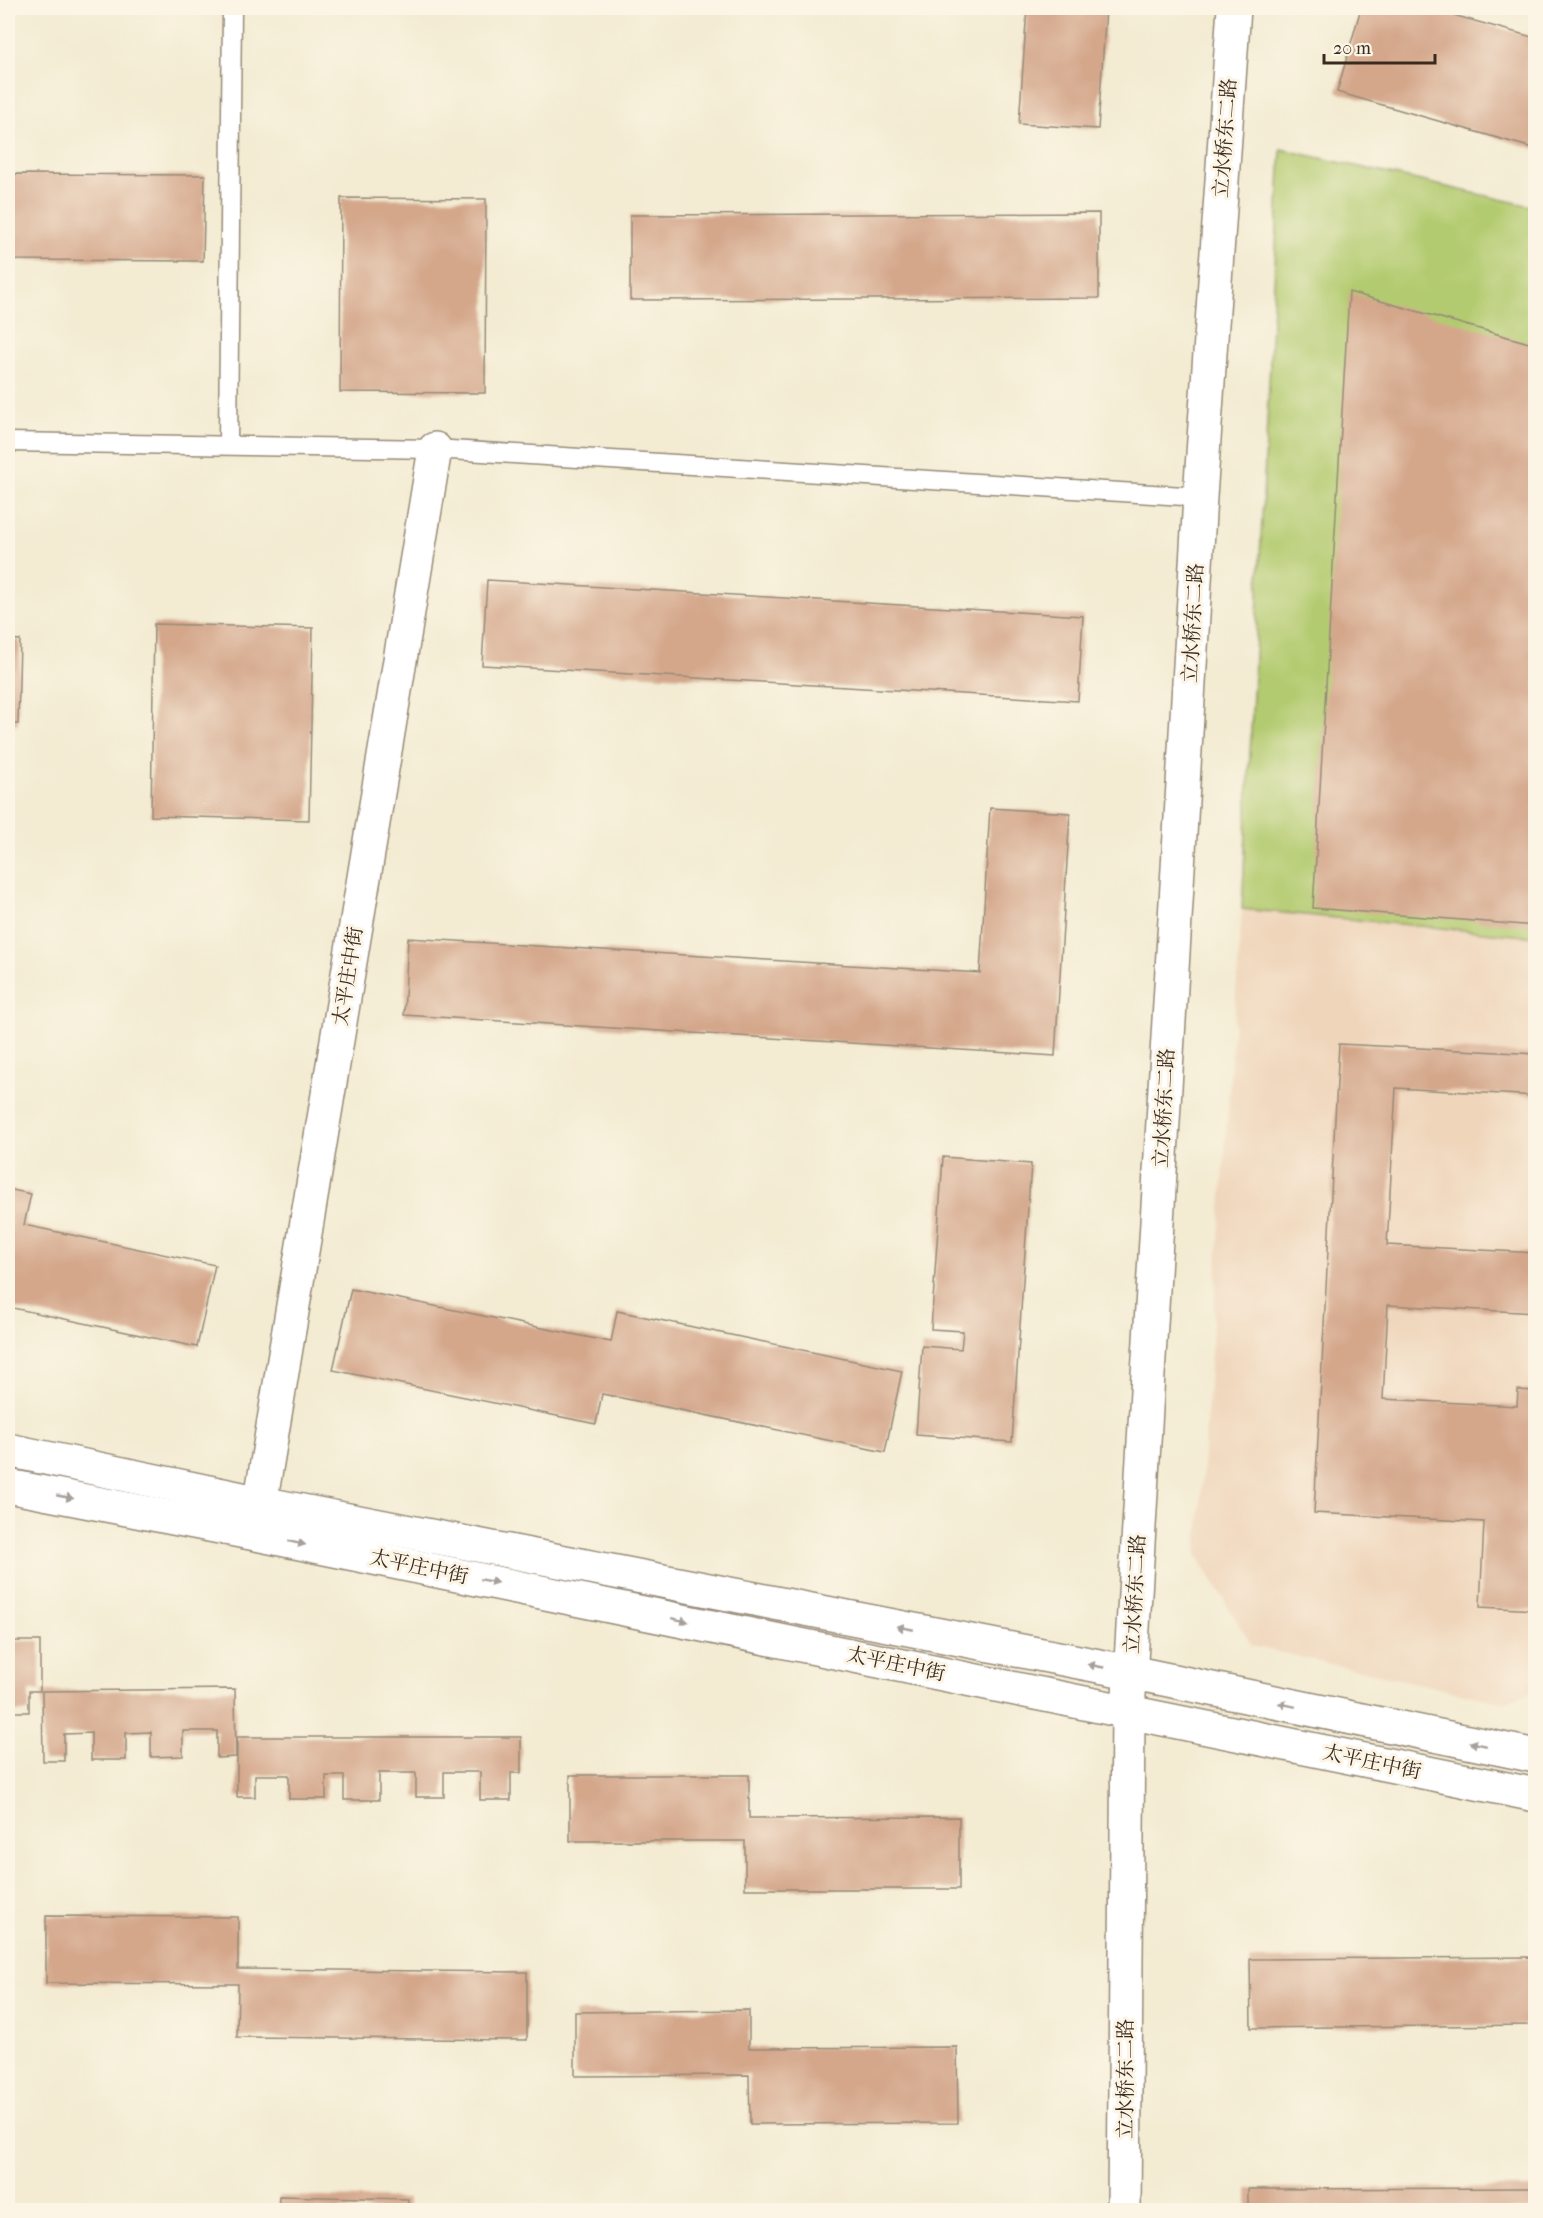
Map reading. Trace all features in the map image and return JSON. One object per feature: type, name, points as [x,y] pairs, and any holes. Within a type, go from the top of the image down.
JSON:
[{"type":"street","name":"立水桥东二路","points":[[1124,2211],[1128,1712],[1200,497],[1234,8]]},
{"type":"street","name":"太平庄中街","points":[[258,1518],[435,449]]},
{"type":"street","name":"太平庄中街","points":[[8,1450],[258,1518],[1128,1712],[1536,1795]]},
{"type":"street","name":"太平庄中街","points":[[8,1486],[258,1518],[1130,1672],[1536,1756]]},
{"type":"lane","points":[[228,445],[232,8]]},
{"type":"lane","points":[[8,442],[435,449],[1200,497]]},
{"type":"shaded area","points":[[1242,909],[1535,937],[1535,1690],[1505,1703],[1252,1646],[1197,1555]]},
{"type":"green space","points":[[1281,149],[1535,207],[1535,937],[1242,909]]},
{"type":"building","points":[[1027,8],[1106,8],[1098,129],[1019,124]]},
{"type":"building","points":[[1361,8],[1428,8],[1536,38],[1536,149],[1337,92]]},
{"type":"building","points":[[8,174],[205,175],[203,261],[8,260]]},
{"type":"building","points":[[341,198],[486,199],[485,393],[340,392]]},
{"type":"building","points":[[1099,213],[1099,298],[630,300],[630,215]]},
{"type":"building","points":[[1349,292],[1536,345],[1536,926],[1313,908]]},
{"type":"building","points":[[487,580],[1083,616],[1078,701],[482,665]]},
{"type":"building","points":[[154,624],[313,628],[309,820],[151,816]]},
{"type":"building","points":[[8,639],[20,640],[18,724],[8,724]]},
{"type":"building","points":[[990,808],[1070,813],[1055,1056],[404,1015],[408,938],[980,973]]},
{"type":"building","points":[[1339,1044],[1536,1054],[1536,1096],[1396,1088],[1387,1245],[1536,1253],[1536,1313],[1388,1305],[1383,1399],[1517,1406],[1518,1390],[1536,1391],[1536,1610],[1480,1607],[1484,1522],[1314,1513]]},
{"type":"building","points":[[943,1157],[1031,1164],[1012,1442],[916,1435],[922,1346],[961,1349],[963,1331],[931,1329]]},
{"type":"building","points":[[8,1189],[31,1194],[24,1225],[215,1265],[197,1347],[8,1307],[11,1276],[8,1275]]},
{"type":"building","points":[[351,1289],[611,1342],[617,1311],[902,1371],[885,1452],[602,1394],[596,1424],[333,1370]]},
{"type":"building","points":[[8,1641],[40,1641],[40,1691],[29,1691],[29,1712],[8,1712]]},
{"type":"building","points":[[235,1689],[236,1757],[217,1758],[217,1731],[183,1731],[183,1756],[151,1757],[151,1732],[126,1733],[126,1760],[91,1760],[91,1733],[64,1734],[64,1761],[43,1761],[42,1691]]},
{"type":"building","points":[[237,1737],[521,1737],[521,1773],[511,1773],[511,1800],[480,1800],[480,1772],[444,1772],[444,1797],[416,1797],[416,1773],[379,1773],[379,1800],[344,1800],[344,1776],[326,1776],[326,1799],[289,1799],[289,1775],[255,1775],[255,1797],[237,1797]]},
{"type":"building","points":[[570,1775],[749,1775],[749,1818],[959,1817],[959,1889],[745,1889],[745,1841],[570,1841]]},
{"type":"building","points":[[46,1916],[238,1917],[238,1969],[527,1972],[527,2040],[237,2037],[238,1984],[46,1983]]},
{"type":"building","points":[[1536,1957],[1536,2025],[1251,2028],[1250,1959]]},
{"type":"building","points":[[749,2010],[749,2048],[957,2047],[958,2123],[750,2124],[749,2075],[575,2076],[575,2012]]},
{"type":"building","points":[[1536,2188],[1536,2210],[1248,2210],[1248,2189]]},
{"type":"building","points":[[279,2196],[408,2199],[408,2210],[278,2210]]}]
